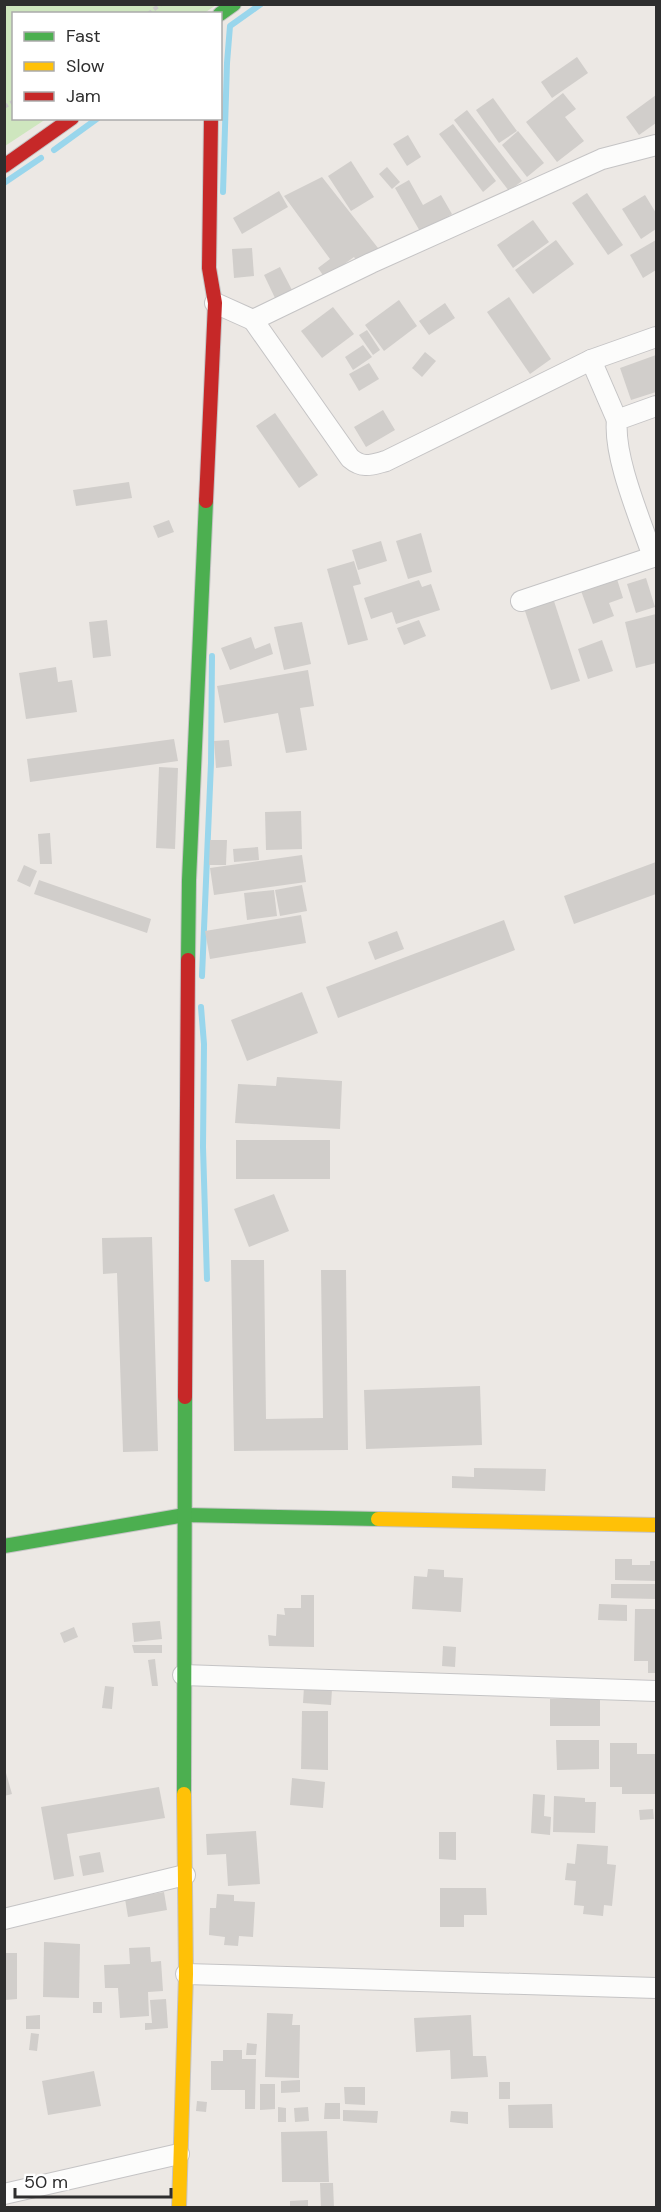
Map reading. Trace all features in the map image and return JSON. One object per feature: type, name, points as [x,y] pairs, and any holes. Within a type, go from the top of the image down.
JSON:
[{"type":"street","points":[[4,166],[69,120]]},
{"type":"street","points":[[179,2208],[186,1974],[183,1675],[189,880],[215,303],[210,268],[211,120]]},
{"type":"street","points":[[253,320],[382,258],[602,159],[657,145]]},
{"type":"street","points":[[215,303],[253,320],[332,435],[358,465],[367,466],[386,461],[591,360],[657,337]]},
{"type":"street","points":[[521,601],[653,557],[619,453],[616,420],[591,360]]},
{"type":"street","points":[[616,420],[657,406]]},
{"type":"street","points":[[4,1546],[185,1515],[657,1525]]},
{"type":"street","points":[[183,1675],[657,1691]]},
{"type":"street","points":[[4,1919],[185,1875]]},
{"type":"street","points":[[186,1974],[657,1988]]},
{"type":"street","points":[[4,2194],[179,2154]]},
{"type":"green space","points":[[5,5],[216,5],[206,12],[12,12],[12,120],[44,120],[5,146]]},
{"type":"building","points":[[577,57],[588,73],[552,98],[541,82]]},
{"type":"building","points":[[563,93],[576,109],[565,117],[584,141],[557,162],[526,122]]},
{"type":"building","points":[[656,95],[656,123],[639,135],[626,117]]},
{"type":"building","points":[[493,98],[517,131],[499,143],[476,110]]},
{"type":"building","points":[[467,110],[522,181],[509,191],[454,120]]},
{"type":"building","points":[[453,124],[496,181],[483,192],[439,134]]},
{"type":"building","points":[[518,131],[544,163],[527,177],[502,145]]},
{"type":"building","points":[[408,135],[421,157],[407,166],[393,144]]},
{"type":"building","points":[[351,161],[374,197],[351,211],[328,176]]},
{"type":"building","points":[[387,167],[400,182],[392,189],[379,174]]},
{"type":"building","points":[[322,177],[378,248],[358,263],[354,257],[325,278],[318,268],[330,259],[284,196]]},
{"type":"building","points":[[409,180],[423,205],[441,195],[452,214],[421,233],[395,188]]},
{"type":"building","points":[[279,191],[288,207],[242,234],[233,218]]},
{"type":"building","points":[[587,193],[623,245],[608,255],[572,203]]},
{"type":"building","points":[[645,195],[656,213],[656,229],[641,239],[622,209]]},
{"type":"building","points":[[533,220],[549,242],[513,268],[497,245]]},
{"type":"building","points":[[556,240],[574,264],[533,294],[515,270]]},
{"type":"building","points":[[656,240],[656,270],[643,278],[630,255]]},
{"type":"building","points":[[252,248],[254,276],[234,278],[232,249]]},
{"type":"building","points":[[280,267],[292,290],[275,298],[264,275]]},
{"type":"building","points":[[509,297],[551,359],[530,374],[487,312]]},
{"type":"building","points":[[399,300],[417,326],[384,351],[365,325]]},
{"type":"building","points":[[445,303],[455,318],[429,335],[419,321]]},
{"type":"building","points":[[333,307],[354,334],[322,358],[301,331]]},
{"type":"building","points":[[367,330],[380,350],[373,355],[359,335]]},
{"type":"building","points":[[363,345],[372,357],[353,370],[345,357]]},
{"type":"building","points":[[425,352],[436,361],[422,377],[412,368]]},
{"type":"building","points":[[656,355],[656,392],[631,400],[620,368]]},
{"type":"building","points":[[369,363],[379,379],[359,391],[349,374]]},
{"type":"building","points":[[383,410],[395,430],[366,447],[354,427]]},
{"type":"building","points":[[275,413],[318,475],[299,488],[256,426]]},
{"type":"building","points":[[129,482],[132,498],[76,506],[73,490]]},
{"type":"building","points":[[169,520],[174,532],[158,538],[153,526]]},
{"type":"building","points":[[421,533],[432,572],[408,579],[396,541]]},
{"type":"building","points":[[381,541],[387,561],[358,570],[352,550]]},
{"type":"building","points":[[354,561],[361,584],[353,586],[368,640],[348,645],[327,569]]},
{"type":"building","points":[[616,576],[623,598],[609,603],[614,616],[593,624],[580,588]]},
{"type":"building","points":[[646,578],[655,607],[636,613],[627,584]]},
{"type":"building","points":[[419,580],[422,587],[431,584],[440,610],[396,624],[392,612],[371,619],[364,598]]},
{"type":"building","points":[[553,598],[580,681],[551,690],[524,608]]},
{"type":"building","points":[[656,614],[656,663],[636,668],[625,622]]},
{"type":"building","points":[[107,620],[111,656],[93,658],[89,622]]},
{"type":"building","points":[[419,620],[426,636],[404,645],[397,628]]},
{"type":"building","points":[[302,622],[311,664],[284,670],[274,627]]},
{"type":"building","points":[[251,637],[255,649],[270,643],[273,654],[230,670],[221,648]]},
{"type":"building","points":[[602,640],[613,671],[588,679],[578,649]]},
{"type":"building","points":[[56,667],[58,682],[72,680],[77,712],[26,719],[19,673]]},
{"type":"building","points":[[308,670],[314,706],[300,708],[307,750],[286,753],[278,713],[224,723],[217,686]]},
{"type":"building","points":[[174,739],[178,761],[30,782],[27,759]]},
{"type":"building","points":[[229,740],[232,766],[216,768],[214,741]]},
{"type":"building","points":[[159,767],[178,768],[175,849],[156,848]]},
{"type":"building","points":[[301,811],[302,849],[266,850],[265,812]]},
{"type":"building","points":[[50,833],[52,864],[40,864],[38,834]]},
{"type":"building","points":[[210,840],[227,840],[226,865],[209,865]]},
{"type":"building","points":[[258,847],[259,860],[234,862],[233,849]]},
{"type":"building","points":[[302,855],[306,882],[214,895],[210,868]]},
{"type":"building","points":[[656,862],[656,894],[574,924],[564,896]]},
{"type":"building","points":[[24,865],[37,871],[30,887],[17,881]]},
{"type":"building","points":[[39,880],[151,919],[147,933],[34,894]]},
{"type":"building","points":[[302,885],[307,911],[280,916],[275,890]]},
{"type":"building","points":[[274,890],[277,916],[247,920],[244,893]]},
{"type":"building","points":[[301,915],[306,943],[210,959],[205,931]]},
{"type":"building","points":[[504,920],[515,950],[338,1018],[326,987]]},
{"type":"building","points":[[397,931],[404,949],[375,960],[368,942]]},
{"type":"building","points":[[302,992],[318,1033],[247,1061],[231,1020]]},
{"type":"building","points":[[277,1077],[342,1081],[340,1129],[235,1123],[238,1084],[276,1086]]},
{"type":"building","points":[[236,1140],[330,1140],[330,1179],[236,1179]]},
{"type":"building","points":[[274,1194],[289,1231],[249,1247],[234,1209]]},
{"type":"building","points":[[152,1237],[158,1451],[123,1452],[117,1273],[103,1274],[102,1238]]},
{"type":"building","points":[[231,1260],[264,1260],[266,1419],[323,1418],[321,1270],[346,1270],[348,1450],[234,1451]]},
{"type":"building","points":[[480,1386],[482,1445],[366,1449],[364,1390]]},
{"type":"building","points":[[474,1468],[546,1469],[545,1491],[452,1488],[452,1476],[474,1477]]},
{"type":"building","points":[[615,1559],[632,1559],[632,1565],[650,1565],[650,1561],[656,1561],[656,1581],[615,1580]]},
{"type":"building","points":[[428,1569],[444,1570],[444,1577],[463,1578],[461,1612],[412,1609],[414,1576],[427,1577]]},
{"type":"building","points":[[611,1584],[656,1584],[656,1599],[611,1598]]},
{"type":"building","points":[[301,1595],[314,1595],[314,1647],[269,1646],[268,1635],[276,1636],[277,1614],[285,1615],[284,1608],[301,1608]]},
{"type":"building","points":[[599,1604],[627,1605],[627,1621],[598,1620]]},
{"type":"building","points":[[635,1609],[656,1609],[656,1673],[648,1673],[648,1661],[634,1661]]},
{"type":"building","points":[[160,1621],[162,1639],[134,1642],[132,1623]]},
{"type":"building","points":[[74,1627],[78,1637],[64,1643],[60,1633]]},
{"type":"building","points":[[132,1645],[162,1645],[162,1653],[134,1653]]},
{"type":"building","points":[[443,1646],[456,1647],[455,1667],[442,1666]]},
{"type":"building","points":[[155,1659],[158,1686],[152,1686],[148,1660]]},
{"type":"building","points":[[105,1686],[114,1687],[112,1709],[102,1708]]},
{"type":"building","points":[[304,1687],[332,1689],[331,1705],[303,1703]]},
{"type":"building","points":[[550,1699],[600,1699],[600,1726],[550,1726]]},
{"type":"building","points":[[302,1711],[328,1711],[328,1770],[301,1769]]},
{"type":"building","points":[[556,1740],[599,1740],[599,1769],[557,1770]]},
{"type":"building","points":[[610,1743],[637,1743],[637,1754],[656,1754],[656,1794],[622,1794],[622,1787],[610,1787]]},
{"type":"building","points":[[4,1766],[12,1794],[4,1796]]},
{"type":"building","points":[[292,1778],[325,1782],[323,1808],[290,1805]]},
{"type":"building","points":[[159,1787],[165,1818],[67,1834],[74,1876],[54,1880],[41,1807]]},
{"type":"building","points":[[533,1794],[545,1795],[544,1816],[551,1817],[550,1835],[531,1833]]},
{"type":"building","points":[[554,1796],[585,1798],[585,1802],[596,1802],[595,1833],[553,1832]]},
{"type":"building","points":[[653,1809],[654,1819],[640,1820],[639,1810]]},
{"type":"building","points":[[256,1831],[260,1884],[228,1886],[226,1854],[207,1855],[206,1834]]},
{"type":"building","points":[[439,1832],[456,1832],[456,1860],[439,1859]]},
{"type":"building","points":[[577,1844],[608,1846],[607,1864],[616,1865],[612,1906],[604,1905],[603,1916],[583,1914],[584,1906],[574,1905],[576,1881],[565,1880],[567,1863],[575,1864]]},
{"type":"building","points":[[100,1852],[104,1872],[83,1876],[79,1856]]},
{"type":"building","points":[[440,1888],[486,1888],[487,1915],[464,1915],[464,1927],[440,1927]]},
{"type":"building","points":[[164,1892],[167,1910],[128,1917],[125,1899]]},
{"type":"building","points":[[217,1894],[234,1895],[234,1901],[255,1902],[253,1937],[239,1936],[238,1946],[224,1945],[225,1937],[209,1935],[210,1908],[216,1908]]},
{"type":"building","points":[[44,1942],[80,1944],[79,1998],[43,1997]]},
{"type":"building","points":[[150,1947],[151,1962],[161,1961],[163,1991],[148,1992],[149,2016],[120,2018],[118,1988],[105,1988],[104,1965],[130,1964],[129,1948]]},
{"type":"building","points":[[5,1953],[17,1953],[17,1999],[5,2000]]},
{"type":"building","points":[[166,1999],[168,2028],[145,2030],[145,2023],[152,2023],[150,2000]]},
{"type":"building","points":[[93,2002],[102,2002],[102,2013],[93,2013]]},
{"type":"building","points":[[267,2013],[293,2014],[292,2025],[300,2025],[299,2078],[265,2077]]},
{"type":"building","points":[[40,2015],[40,2029],[26,2029],[26,2016]]},
{"type":"building","points":[[471,2015],[473,2056],[486,2056],[488,2077],[451,2079],[450,2050],[416,2052],[414,2018]]},
{"type":"building","points":[[31,2033],[39,2034],[37,2051],[29,2050]]},
{"type":"building","points":[[247,2043],[257,2044],[256,2055],[246,2055]]},
{"type":"building","points":[[223,2050],[242,2050],[242,2059],[256,2059],[255,2109],[245,2109],[245,2090],[211,2090],[211,2061],[223,2061]]},
{"type":"building","points":[[94,2071],[101,2106],[48,2115],[42,2081]]},
{"type":"building","points":[[300,2080],[300,2092],[281,2093],[281,2081]]},
{"type":"building","points":[[499,2082],[510,2082],[510,2099],[499,2099]]},
{"type":"building","points":[[260,2084],[275,2084],[275,2109],[260,2110]]},
{"type":"building","points":[[344,2087],[365,2087],[365,2105],[345,2104]]},
{"type":"building","points":[[197,2101],[207,2102],[206,2112],[196,2111]]},
{"type":"building","points":[[325,2103],[340,2103],[340,2119],[324,2119]]},
{"type":"building","points":[[552,2104],[553,2128],[509,2128],[508,2105]]},
{"type":"building","points":[[278,2107],[286,2108],[286,2122],[278,2122]]},
{"type":"building","points":[[308,2107],[309,2121],[295,2122],[294,2108]]},
{"type":"building","points":[[343,2110],[378,2111],[377,2123],[343,2121]]},
{"type":"building","points":[[451,2111],[468,2112],[468,2124],[450,2122]]},
{"type":"building","points":[[327,2131],[329,2182],[282,2182],[281,2132]]},
{"type":"building","points":[[320,2183],[333,2183],[334,2208],[321,2208]]},
{"type":"building","points":[[308,2200],[308,2208],[290,2208],[290,2201]]},
{"type":"waterway","points":[[223,192],[230,26],[261,4]]},
{"type":"waterway","points":[[54,150],[95,120]]},
{"type":"waterway","points":[[4,183],[41,158]]},
{"type":"waterway","points":[[202,976],[211,763],[212,656]]},
{"type":"waterway","points":[[201,1007],[204,1044],[203,1147],[207,1279]]},
{"type":"traffic: fast","points":[[222,13],[234,4]]},
{"type":"traffic: fast","points":[[188,960],[189,880],[206,501]]},
{"type":"traffic: fast","points":[[184,1794],[185,1397]]},
{"type":"traffic: fast","points":[[4,1546],[185,1515],[378,1519]]},
{"type":"traffic: slow","points":[[378,1519],[656,1525]]},
{"type":"traffic: slow","points":[[179,2208],[186,1974],[184,1794]]},
{"type":"traffic: jam","points":[[4,166],[69,120]]},
{"type":"traffic: jam","points":[[206,501],[215,303],[209,268],[211,120]]},
{"type":"traffic: jam","points":[[185,1397],[188,960]]}]
